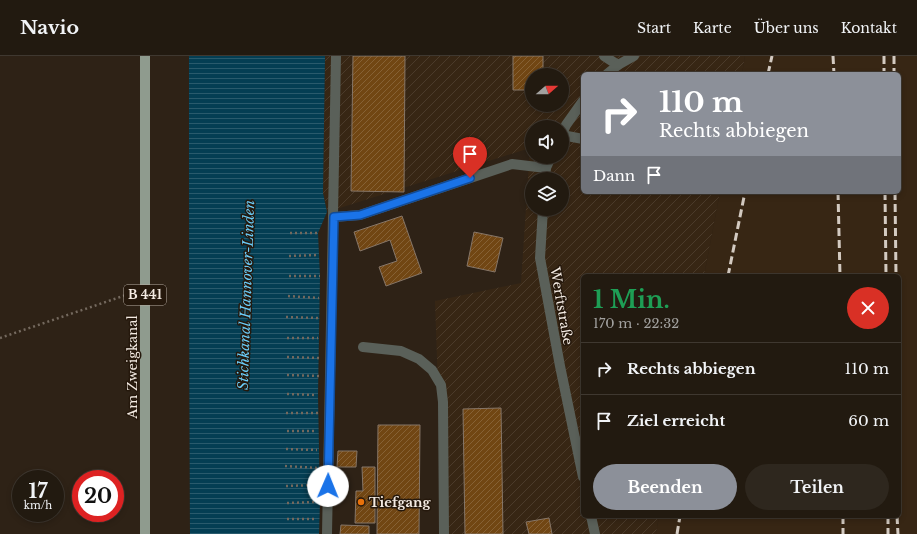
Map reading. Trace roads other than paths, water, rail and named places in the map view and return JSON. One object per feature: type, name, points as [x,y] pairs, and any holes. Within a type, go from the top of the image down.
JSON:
[{"type":"main road","name":"Am Zweigkanal","points":[[145,56],[145,534]]},
{"type":"street","points":[[327,534],[336,56]]},
{"type":"street","points":[[604,56],[618,65]]},
{"type":"street","points":[[609,72],[634,56]]},
{"type":"street","points":[[569,121],[581,104]]},
{"type":"street","points":[[569,136],[581,139]]},
{"type":"street","points":[[334,217],[360,215],[512,164],[546,168]]},
{"type":"street","points":[[546,172],[548,164]]},
{"type":"street","name":"Werftstraße","points":[[543,216],[540,258],[581,467]]},
{"type":"street","points":[[363,346],[401,351],[419,359],[432,370],[441,385],[444,534]]},
{"type":"street","points":[[591,518],[595,534]]},
{"type":"water","name":"Stichkanal Hannover-Linden","points":[[189,56],[325,56],[323,193],[327,212],[318,233],[320,276],[318,395],[320,502],[319,534],[190,534]]},
{"type":"railway","points":[[768,72],[772,56]]},
{"type":"railway","points":[[833,56],[834,72]]},
{"type":"railway","points":[[884,56],[884,72]]},
{"type":"railway","points":[[894,56],[894,72]]},
{"type":"railway","points":[[728,274],[745,194]]},
{"type":"railway","points":[[838,194],[840,274]]},
{"type":"railway","points":[[885,194],[886,274]]},
{"type":"railway","points":[[895,194],[896,274]]},
{"type":"railway","points":[[677,534],[680,518]]},
{"type":"railway","points":[[843,518],[843,534]]},
{"type":"railway","points":[[888,518],[888,534]]},
{"type":"railway","points":[[897,518],[898,534]]},
{"type":"place","name":"Tiefgang","points":[[361,502]]}]
